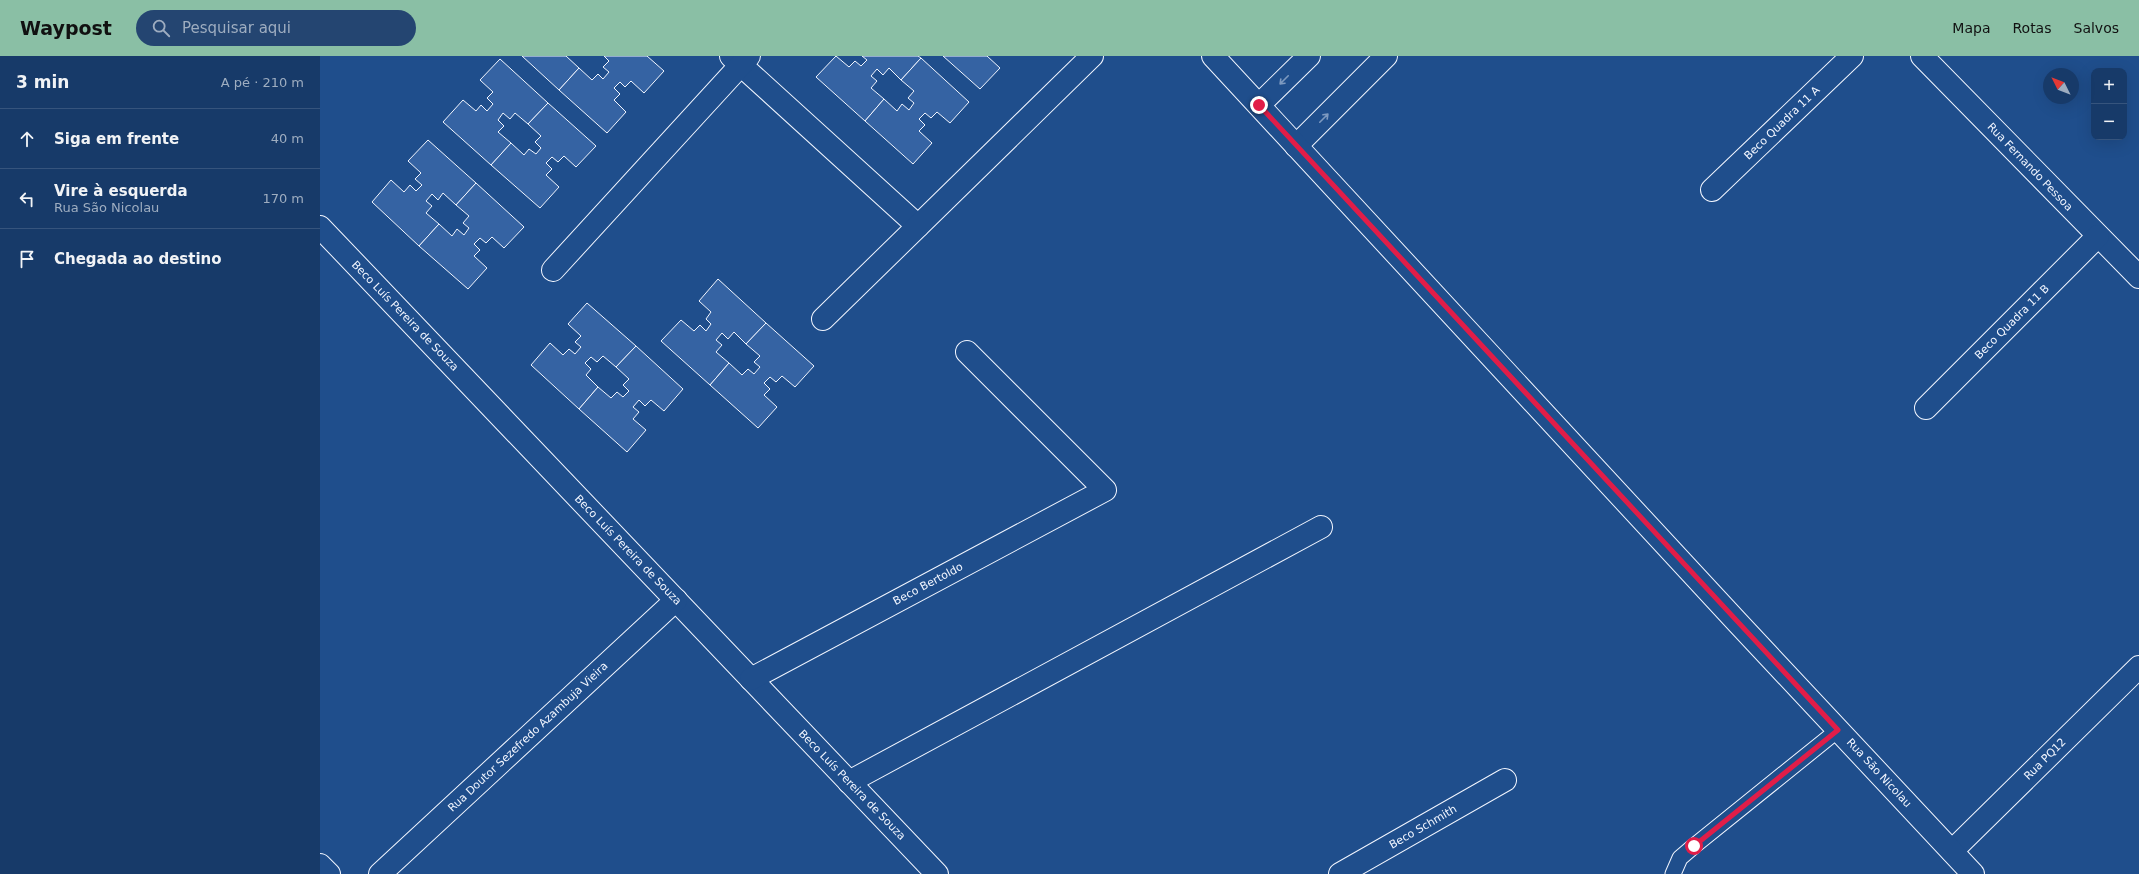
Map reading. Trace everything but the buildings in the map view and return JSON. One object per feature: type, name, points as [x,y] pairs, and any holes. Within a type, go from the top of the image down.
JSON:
[{"type":"street","points":[[823,319],[1092,56]]},
{"type":"street","name":"Rua São Nicolau","points":[[1214,56],[1973,874]]},
{"type":"street","points":[[1259,105],[1309,56]]},
{"type":"street","points":[[1296,146],[1386,56]]},
{"type":"street","name":"Beco Quadra 11 A","points":[[1712,190],[1852,56]]},
{"type":"street","name":"Rua Fernando Pessoa","points":[[1922,56],[2139,277]]},
{"type":"street","points":[[553,270],[741,59],[918,226]]},
{"type":"street","name":"Beco Luís Pereira de Souza","points":[[320,226],[937,874]]},
{"type":"street","name":"Beco Quadra 11 B","points":[[1926,408],[2098,236]]},
{"type":"street","name":"Beco Bertoldo","points":[[751,679],[1105,490],[967,352]]},
{"type":"street","points":[[849,782],[1321,527]]},
{"type":"street","name":"Rua Doutor Sezefredo Azambuja Vieira","points":[[380,874],[676,600]]},
{"type":"street","name":"Rua PQ12","points":[[1952,851],[2139,667]]},
{"type":"street","name":"Beco Schmith","points":[[1340,874],[1505,780]]},
{"type":"street","points":[[320,865],[329,874]]},
{"type":"lane","points":[[1673,874],[1680,858],[1838,730]]},
{"type":"route","points":[[1259,105],[1838,730],[1694,846]]}]
